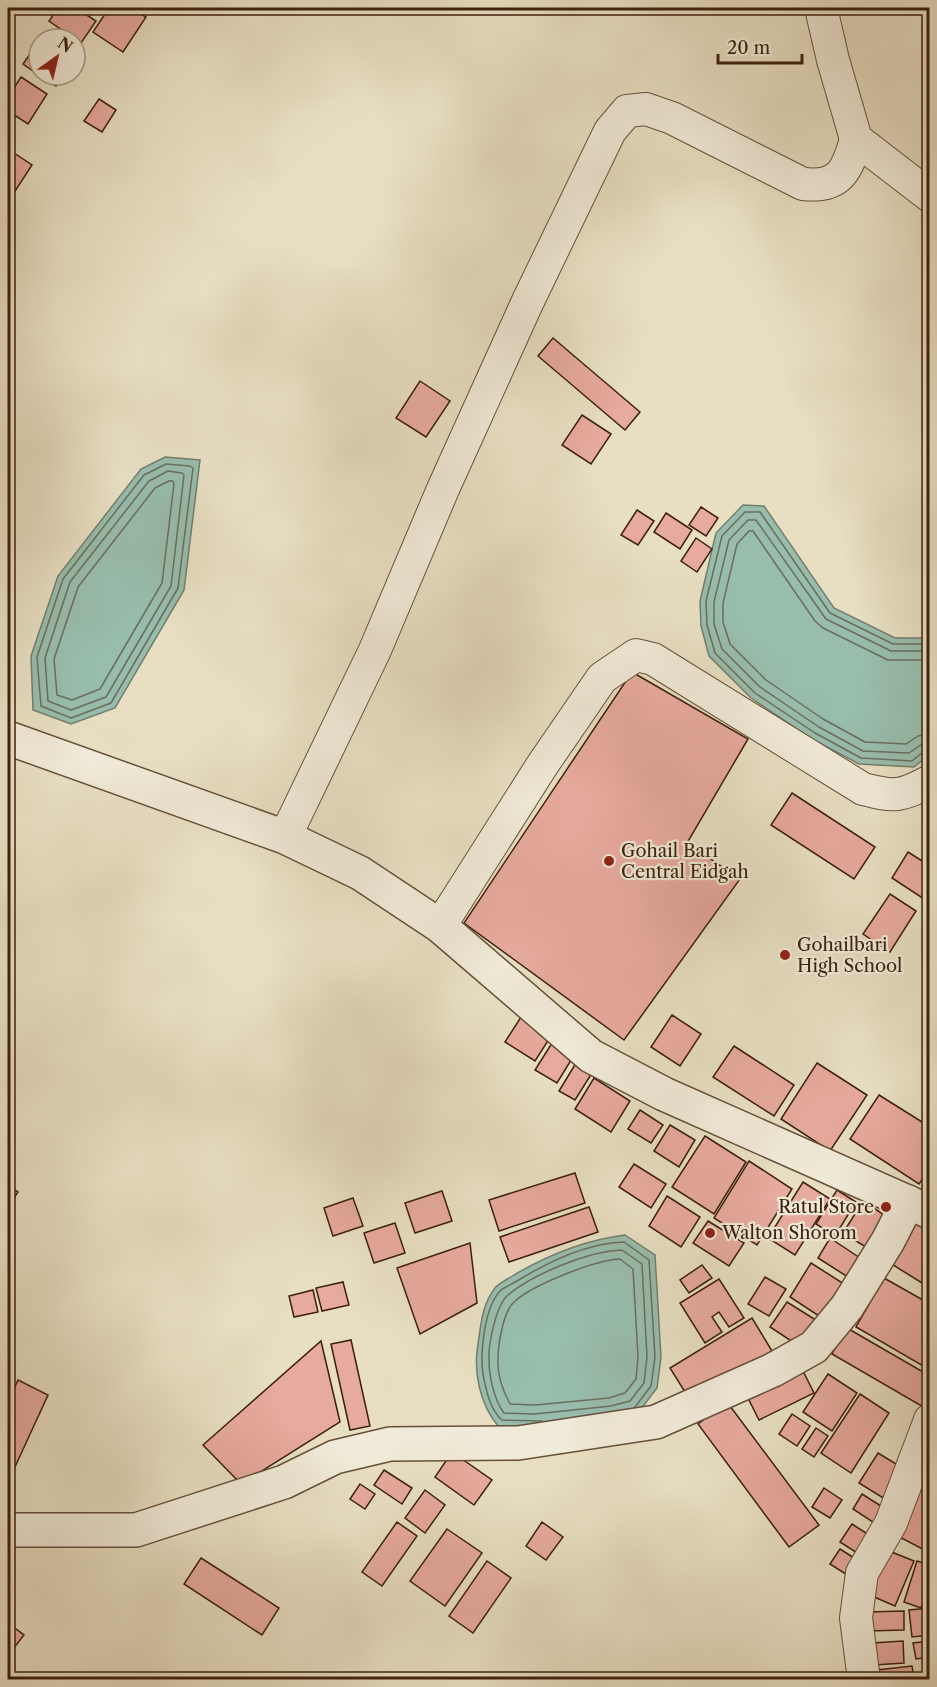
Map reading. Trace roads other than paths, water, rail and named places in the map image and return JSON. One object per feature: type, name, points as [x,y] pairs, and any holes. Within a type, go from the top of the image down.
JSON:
[{"type":"street","points":[[285,837],[375,650],[466,437],[528,301],[610,131],[627,111],[646,109],[672,118],[803,184],[821,186],[841,176],[852,155],[856,139],[833,60],[821,8]]},
{"type":"street","points":[[856,139],[930,196]]},
{"type":"street","points":[[440,926],[543,764],[602,678],[636,655],[653,659],[863,789],[890,796],[907,794],[930,781]]},
{"type":"street","points":[[8,738],[285,837],[360,873],[440,926],[591,1056],[664,1094],[919,1207],[888,1241],[847,1307],[814,1347],[773,1370],[656,1422],[518,1443],[390,1444],[335,1457],[284,1482],[136,1530],[8,1530]]},
{"type":"street","points":[[864,1680],[856,1618],[862,1573],[891,1523],[930,1420]]},
{"type":"water","points":[[165,457],[200,460],[184,590],[115,708],[71,724],[33,710],[31,656],[58,576],[141,469]]},
{"type":"water","points":[[743,505],[764,506],[834,608],[895,638],[929,638],[929,755],[914,767],[859,764],[812,739],[751,698],[709,656],[701,626],[700,601],[716,533]]},
{"type":"water","points":[[625,1235],[655,1255],[661,1357],[657,1388],[637,1414],[535,1428],[498,1426],[482,1398],[476,1366],[481,1322],[491,1294],[504,1281],[554,1255],[581,1245]]},
{"type":"place","name":"Gohail Bari Central Eidgah","points":[[609,861]]},
{"type":"place","name":"Gohailbari High School","points":[[785,955]]},
{"type":"place","name":"Ratul Store","points":[[886,1207]]},
{"type":"place","name":"Walton Shorom","points":[[710,1233]]}]
